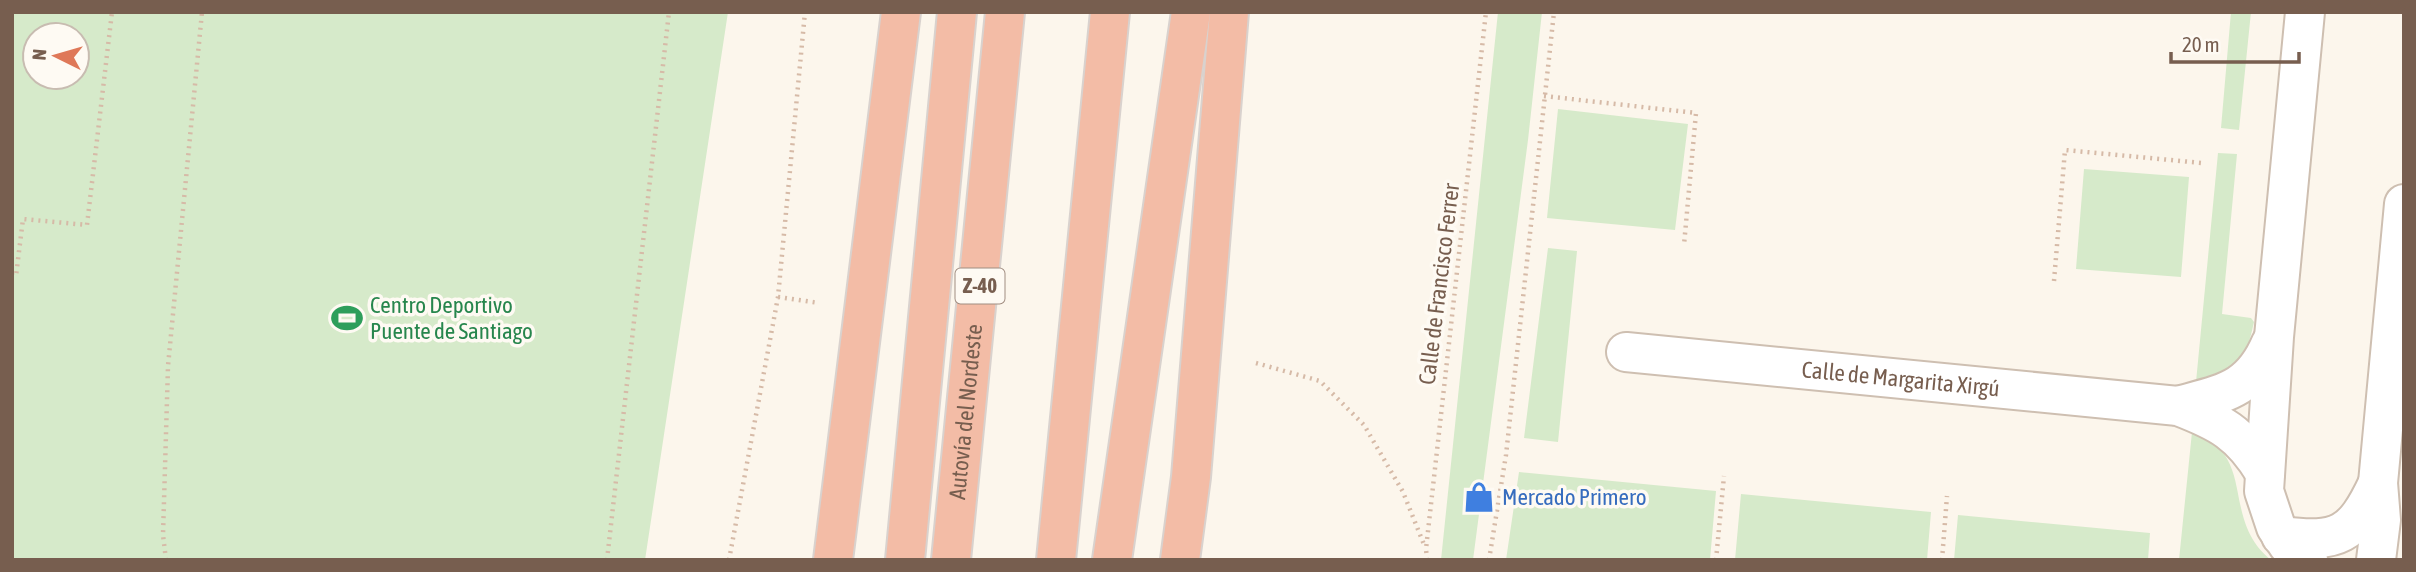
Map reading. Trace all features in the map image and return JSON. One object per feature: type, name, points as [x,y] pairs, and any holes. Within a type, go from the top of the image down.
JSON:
[{"type":"highway","points":[[833,560],[901,12]]},
{"type":"highway","points":[[905,560],[957,12]]},
{"type":"highway","name":"Autovía del Nordeste","points":[[951,560],[1005,12]]},
{"type":"highway","points":[[1056,560],[1110,12]]},
{"type":"highway","points":[[1112,560],[1191,12]]},
{"type":"highway","points":[[1180,560],[1191,477],[1229,12]]},
{"type":"street","name":"Calle de Margarita Xirgú","points":[[2305,12],[2274,337],[2265,473],[2266,505],[2295,548],[2347,531],[2358,521],[2378,483]]},
{"type":"street","name":"Calle de Margarita Xirgú","points":[[2376,560],[2381,520],[2378,483],[2404,204]]},
{"type":"street","name":"Calle de Margarita Xirgú","points":[[2178,406],[2246,383],[2263,363],[2274,337]]},
{"type":"street","name":"Calle de Margarita Xirgú","points":[[1626,352],[2178,406],[2216,420],[2231,430],[2265,473]]},
{"type":"path","points":[[12,275],[16,276],[23,219],[87,225],[112,12]]},
{"type":"path","points":[[166,560],[163,536],[168,366],[202,12]]},
{"type":"path","points":[[607,560],[669,12]]},
{"type":"path","points":[[729,560],[778,297],[804,12]]},
{"type":"path","name":"Calle de Francisco Ferrer","points":[[1427,560],[1426,549],[1486,12]]},
{"type":"path","points":[[1489,560],[1506,456],[1554,12]]},
{"type":"path","points":[[1544,96],[1696,113],[1684,245]]},
{"type":"path","points":[[2054,281],[2065,150],[2202,163]]},
{"type":"path","points":[[778,297],[819,303]]},
{"type":"path","points":[[1256,363],[1320,381],[1364,425],[1403,492],[1426,549]]},
{"type":"path","points":[[1716,560],[1724,476]]},
{"type":"path","points":[[1942,560],[1947,496]]},
{"type":"green space","name":"Centro Deportivo Puente de Santiago","points":[[12,12],[728,12],[645,560],[12,560]]},
{"type":"green space","points":[[1498,12],[1542,12],[1528,140],[1473,560],[1441,560]]},
{"type":"green space","points":[[2231,12],[2251,12],[2239,130],[2221,128]]},
{"type":"green space","points":[[1558,109],[1688,124],[1675,230],[1547,218]]},
{"type":"green space","points":[[2218,153],[2237,154],[2222,314],[2251,318],[2254,322],[2247,348],[2237,364],[2222,373],[2196,382]]},
{"type":"green space","points":[[2084,169],[2189,177],[2181,277],[2076,269]]},
{"type":"green space","points":[[1548,248],[1577,251],[1558,442],[1524,438]]},
{"type":"green space","points":[[2192,432],[2212,442],[2225,456],[2233,472],[2246,526],[2255,543],[2271,560],[2179,560]]},
{"type":"green space","points":[[1519,472],[1716,491],[1710,560],[1506,560]]},
{"type":"green space","points":[[1741,494],[1931,512],[1927,560],[1735,560]]},
{"type":"green space","points":[[1958,515],[2150,533],[2148,560],[1954,560]]},
{"type":"place","name":"Centro Deportivo Puente de Santiago","points":[[347,318]]},
{"type":"place","name":"Mercado Primero","points":[[1479,497]]}]
